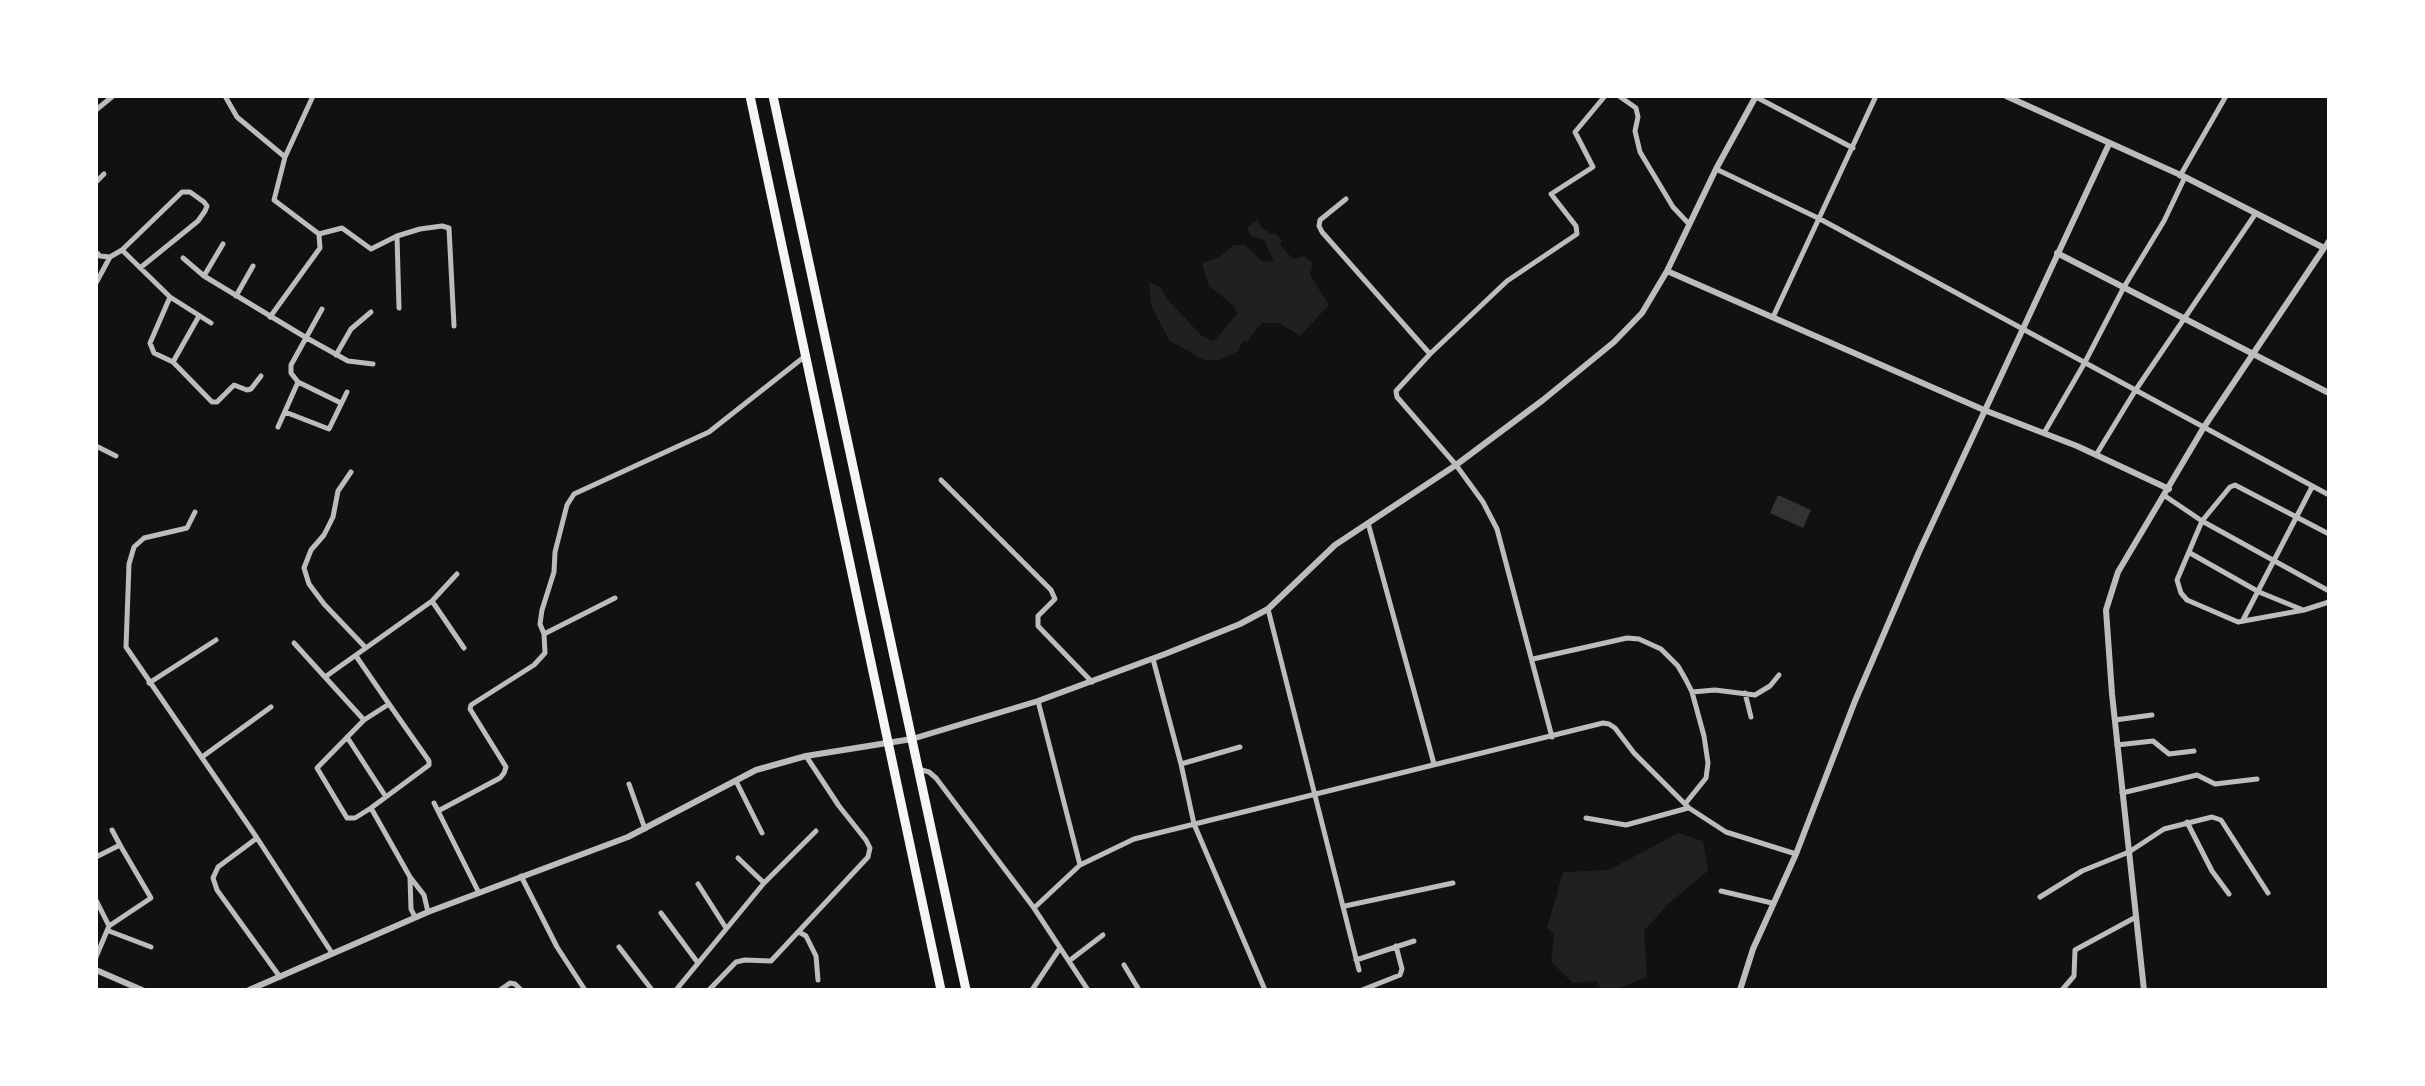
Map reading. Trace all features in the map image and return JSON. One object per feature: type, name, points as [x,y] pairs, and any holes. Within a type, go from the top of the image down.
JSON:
[{"type":"highway","points":[[750,96],[941,990]]},
{"type":"highway","points":[[773,96],[966,990]]},
{"type":"street","points":[[96,110],[105,99],[113,96]]},
{"type":"street","points":[[225,96],[237,117],[285,157]]},
{"type":"street","points":[[270,317],[320,248],[319,234],[274,200],[285,157],[313,96]]},
{"type":"street","points":[[1552,737],[1497,529],[1483,502],[1456,465],[1397,397],[1397,388],[1507,281],[1577,234],[1576,226],[1551,194],[1593,167],[1575,132],[1605,96]]},
{"type":"street","points":[[1619,96],[1636,108],[1635,131],[1640,152],[1673,207],[1689,224]]},
{"type":"street","points":[[249,990],[415,917],[645,829],[756,770],[806,756],[912,739],[1038,701],[1240,624],[1268,609],[1335,545],[1456,465],[1614,342],[1642,313],[1667,271],[1716,169],[1756,96],[1853,148]]},
{"type":"street","points":[[1773,317],[1876,96]]},
{"type":"street","points":[[2006,96],[2020,99],[2324,248]]},
{"type":"street","points":[[2044,433],[2164,221],[2183,177],[2226,96]]},
{"type":"street","points":[[1740,990],[1753,949],[1796,854],[1855,701],[1919,552],[2109,144]]},
{"type":"street","points":[[1716,169],[1820,219],[2329,495]]},
{"type":"street","points":[[96,182],[104,174]]},
{"type":"street","points":[[96,283],[110,257],[122,250],[186,190],[207,206],[198,221],[140,268]]},
{"type":"street","points":[[1346,199],[1320,220],[1322,232],[1430,354]]},
{"type":"street","points":[[2096,455],[2135,391],[2256,213]]},
{"type":"street","points":[[319,234],[342,228],[371,249],[420,229],[449,228],[454,326]]},
{"type":"street","points":[[397,236],[399,308]]},
{"type":"street","points":[[2144,990],[2117,745],[2106,610],[2118,572],[2204,427],[2329,240]]},
{"type":"street","points":[[204,276],[223,244]]},
{"type":"street","points":[[122,250],[170,297],[211,323]]},
{"type":"street","points":[[2057,253],[2329,393]]},
{"type":"street","points":[[98,254],[110,257]]},
{"type":"street","points":[[183,258],[204,276],[336,355],[348,361],[373,364]]},
{"type":"street","points":[[236,296],[253,266]]},
{"type":"street","points":[[1667,271],[1984,410],[2096,455],[2167,492],[2202,521],[2329,591],[2326,602],[2304,610],[2238,622],[2187,600],[2181,593],[2177,577],[2202,521],[2230,487],[2235,485],[2329,534]]},
{"type":"street","points":[[170,297],[151,348],[154,353],[173,362],[212,402],[217,402],[234,385],[251,389],[261,376]]},
{"type":"street","points":[[322,309],[291,365],[291,373],[298,382],[341,403]]},
{"type":"street","points":[[336,355],[351,329],[371,312]]},
{"type":"street","points":[[173,362],[199,316]]},
{"type":"street","points":[[438,811],[504,773],[506,767],[470,709],[471,705],[534,665],[545,653],[546,641],[540,624],[542,610],[554,572],[555,552],[567,505],[574,494],[709,432],[805,356]]},
{"type":"street","points":[[278,427],[298,382]]},
{"type":"street","points":[[285,412],[329,429],[347,392]]},
{"type":"street","points":[[96,446],[116,456]]},
{"type":"street","points":[[351,472],[338,491],[333,517],[324,535],[311,550],[304,568],[309,584],[324,604],[365,647]]},
{"type":"street","points":[[941,480],[1051,590],[1055,599],[1038,616],[1038,626],[1092,682]]},
{"type":"street","points":[[2243,620],[2312,487]]},
{"type":"street","points":[[195,512],[187,528],[144,538],[134,547],[129,564],[126,647],[332,953]]},
{"type":"street","points":[[1368,523],[1434,764]]},
{"type":"street","points":[[2190,553],[2259,592],[2304,610]]},
{"type":"street","points":[[325,677],[432,601],[457,574]]},
{"type":"street","points":[[544,634],[615,598]]},
{"type":"street","points":[[432,601],[464,648]]},
{"type":"street","points":[[1268,609],[1359,970]]},
{"type":"street","points":[[1533,659],[1627,638],[1639,639],[1661,649],[1678,666],[1692,692],[1704,736],[1707,774],[1687,806],[1626,825],[1586,818]]},
{"type":"street","points":[[149,683],[216,640]]},
{"type":"street","points":[[294,643],[364,720]]},
{"type":"street","points":[[356,656],[389,704],[429,765],[371,808],[355,818],[347,818],[318,772],[319,764],[364,720],[389,704]]},
{"type":"street","points":[[1153,659],[1194,824],[1265,990]]},
{"type":"street","points":[[1692,692],[1762,693],[1779,675]]},
{"type":"street","points":[[1745,693],[1751,717]]},
{"type":"street","points":[[1038,701],[1080,865]]},
{"type":"street","points":[[202,757],[271,707]]},
{"type":"street","points":[[2115,720],[2152,715]]},
{"type":"street","points":[[1034,908],[1080,865],[1134,839],[1603,723],[1609,724],[1687,806],[1726,832],[1796,854]]},
{"type":"street","points":[[347,737],[386,797]]},
{"type":"street","points":[[2117,745],[2153,741],[2169,754],[2194,751]]},
{"type":"street","points":[[1181,764],[1240,747]]},
{"type":"street","points":[[709,990],[736,962],[771,961],[868,857],[870,848],[806,756]]},
{"type":"street","points":[[918,769],[936,778],[1034,908],[1088,990]]},
{"type":"street","points":[[2122,793],[2197,775],[2215,784],[2257,779]]},
{"type":"street","points":[[736,781],[762,833]]},
{"type":"street","points":[[629,784],[645,829]]},
{"type":"street","points":[[434,803],[479,893]]},
{"type":"street","points":[[371,808],[410,877],[424,895],[428,912]]},
{"type":"street","points":[[2040,897],[2082,871],[2129,852],[2164,829],[2212,817],[2221,820],[2268,893]]},
{"type":"street","points":[[2187,822],[2212,871],[2229,894]]},
{"type":"street","points":[[96,957],[109,928],[151,898],[112,830]]},
{"type":"street","points":[[676,990],[764,883],[816,831]]},
{"type":"street","points":[[257,838],[218,867],[213,878],[217,890],[280,977]]},
{"type":"street","points":[[96,857],[120,845]]},
{"type":"street","points":[[738,858],[764,883]]},
{"type":"street","points":[[521,876],[557,947],[585,990]]},
{"type":"street","points":[[410,877],[411,909],[415,917]]},
{"type":"street","points":[[1345,906],[1453,883]]},
{"type":"street","points":[[698,884],[726,928]]},
{"type":"street","points":[[1721,891],[1772,903]]},
{"type":"street","points":[[96,900],[109,928],[151,947]]},
{"type":"street","points":[[661,913],[698,963]]},
{"type":"street","points":[[2062,990],[2074,976],[2075,950],[2136,917]]},
{"type":"street","points":[[799,932],[806,936],[816,956],[818,980]]},
{"type":"street","points":[[1069,961],[1103,935]]},
{"type":"street","points":[[1356,960],[1414,941]]},
{"type":"street","points":[[1362,990],[1400,975],[1402,969],[1396,946]]},
{"type":"street","points":[[619,947],[652,990]]},
{"type":"street","points":[[1032,990],[1060,948]]},
{"type":"street","points":[[1124,965],[1139,990]]},
{"type":"street","points":[[96,970],[142,990]]},
{"type":"street","points":[[500,990],[510,983],[521,990]]},
{"type":"shaded area","points":[[1258,220],[1261,227],[1282,240],[1280,245],[1293,259],[1304,256],[1313,263],[1310,275],[1329,305],[1300,336],[1280,323],[1262,323],[1247,341],[1243,341],[1238,351],[1220,360],[1204,360],[1169,340],[1151,305],[1149,282],[1160,287],[1202,336],[1214,341],[1237,314],[1234,306],[1209,286],[1202,263],[1220,257],[1233,245],[1245,245],[1262,261],[1274,262],[1264,240],[1250,236],[1247,227]]},
{"type":"shaded area","points":[[1778,495],[1811,510],[1803,528],[1770,513]]},
{"type":"shaded area","points":[[1678,833],[1703,841],[1708,871],[1669,903],[1644,931],[1647,977],[1614,990],[1602,990],[1596,981],[1573,983],[1551,962],[1554,934],[1547,928],[1563,872],[1609,870]]}]
